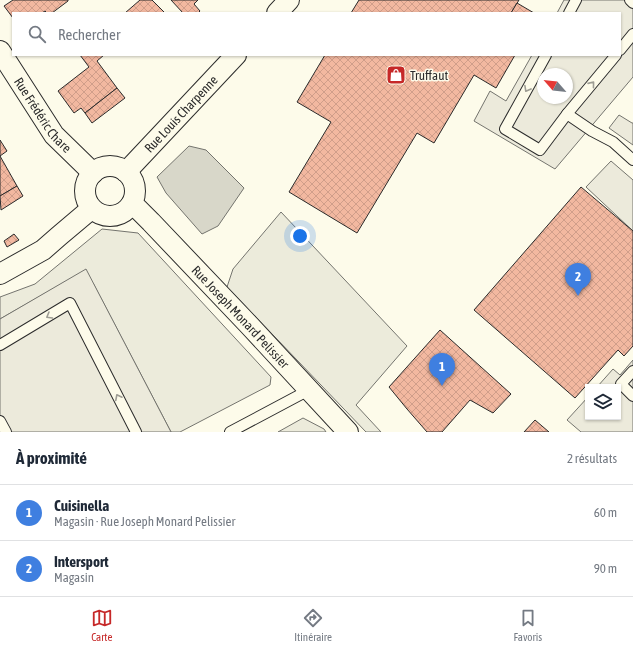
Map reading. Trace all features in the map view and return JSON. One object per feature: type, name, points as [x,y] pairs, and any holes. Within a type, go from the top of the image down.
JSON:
[{"type":"street","points":[[277,12],[290,0]]},
{"type":"street","name":"Rue Frédéric Chare","points":[[0,52],[54,135],[92,173]]},
{"type":"street","name":"Rue Louis Charpenne","points":[[126,172],[235,56]]},
{"type":"street","points":[[108,166],[116,167],[126,172],[132,178],[135,189],[135,198],[131,205],[123,213],[115,217],[102,216],[91,209],[86,201],[84,193],[88,179],[92,173],[100,168],[108,166]]},
{"type":"street","name":"Rue Joseph Monard Pelissier","points":[[131,205],[138,209],[151,222],[255,331],[348,432]]},
{"type":"street","points":[[0,274],[43,250],[91,209]]},
{"type":"lane","points":[[570,12],[576,0]]},
{"type":"lane","points":[[630,0],[633,3]]},
{"type":"lane","points":[[621,49],[633,34]]},
{"type":"lane","points":[[545,56],[505,129],[540,150],[615,56]]},
{"type":"lane","points":[[568,114],[592,131],[613,142],[633,160]]},
{"type":"lane","points":[[0,344],[70,303],[136,432]]},
{"type":"lane","points":[[633,371],[622,384],[633,396]]},
{"type":"lane","points":[[230,432],[309,390]]},
{"type":"lane","points":[[0,421],[6,432]]},
{"type":"shaded area","points":[[564,0],[633,0],[633,77],[555,169],[474,121],[490,91],[506,101],[531,56],[621,56],[621,12],[558,12]]},
{"type":"shaded area","points":[[619,115],[633,123],[633,145],[609,128]]},
{"type":"shaded area","points":[[189,146],[206,150],[244,188],[218,226],[202,234],[166,193],[157,177]]},
{"type":"shaded area","points":[[611,161],[633,180],[633,231],[586,187]]},
{"type":"shaded area","points":[[281,212],[407,346],[356,405],[381,432],[366,432],[227,287],[233,269]]},
{"type":"shaded area","points":[[102,229],[138,233],[271,377],[270,385],[180,432],[171,432],[93,283],[72,278],[0,319],[0,297],[35,284]]},
{"type":"shaded area","points":[[86,269],[171,432],[0,432],[0,319]]},
{"type":"shaded area","points":[[633,360],[633,432],[581,432],[567,420],[585,400],[585,420],[621,420],[621,384],[600,384],[613,369],[620,375]]},
{"type":"shaded area","points":[[303,418],[324,429],[326,432],[278,432]]},
{"type":"building","points":[[13,0],[68,0],[53,12],[12,12],[12,17],[4,6]]},
{"type":"building","points":[[140,0],[152,0],[164,12],[126,12]]},
{"type":"building","points":[[171,0],[198,0],[194,4],[200,11],[199,12],[182,12]]},
{"type":"building","points":[[359,0],[519,0],[512,12],[352,12]]},
{"type":"building","points":[[517,3],[532,12],[512,12]]},
{"type":"building","points":[[81,56],[103,56],[97,61],[117,88],[85,113],[81,108],[74,113],[58,91],[89,67]]},
{"type":"building","points":[[324,56],[514,56],[496,88],[474,75],[434,143],[417,133],[357,233],[289,192],[331,122],[297,102]]},
{"type":"building","points":[[117,88],[125,98],[92,123],[85,113]]},
{"type":"building","points":[[0,140],[7,151],[0,156]]},
{"type":"building","points":[[0,156],[17,186],[0,196]]},
{"type":"building","points":[[17,186],[23,196],[1,210],[0,196]]},
{"type":"building","points":[[581,187],[633,231],[633,346],[624,356],[618,350],[588,384],[585,384],[585,387],[575,398],[474,310]]},
{"type":"building","points":[[14,234],[19,240],[7,247],[4,241]]},
{"type":"building","points":[[440,330],[511,394],[493,413],[470,400],[442,432],[427,432],[389,387]]},
{"type":"building","points":[[535,420],[549,432],[524,432]]},
{"type":"place","name":"Truffaut","points":[[396,75]]},
{"type":"place","name":"Intersport","points":[[578,296]]},
{"type":"place","name":"Cuisinella","points":[[442,386]]}]
